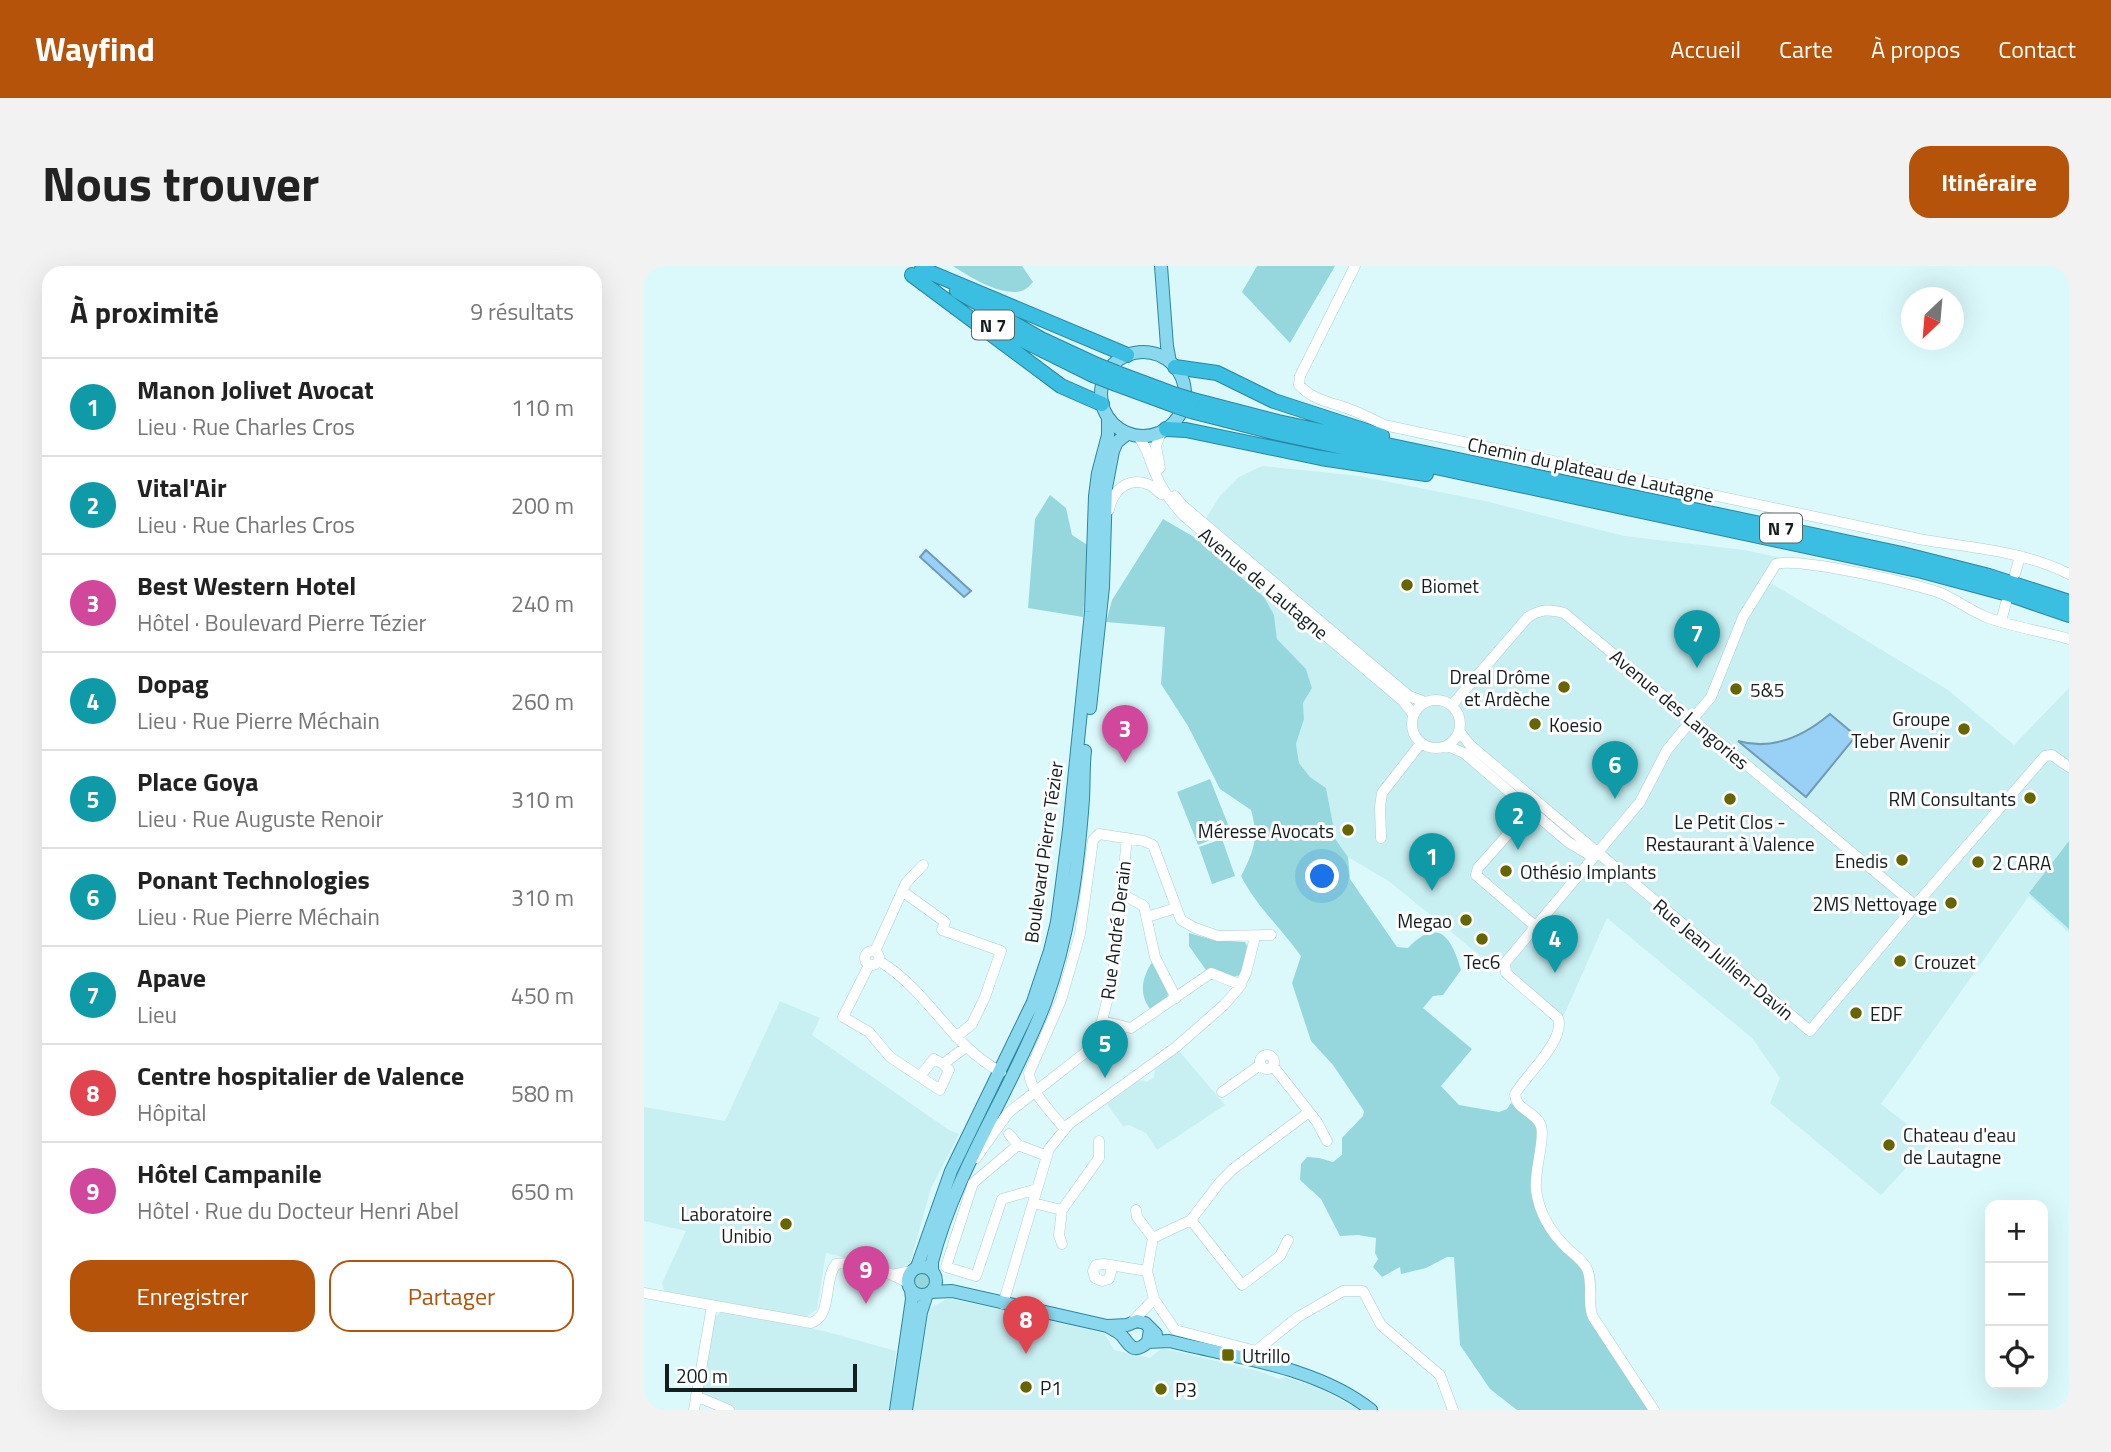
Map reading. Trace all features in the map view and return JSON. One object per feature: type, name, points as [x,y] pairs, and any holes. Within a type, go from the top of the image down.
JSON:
[{"type":"highway","name":"N 7","points":[[899,266],[917,270],[1095,370],[1176,401],[1277,433],[1922,571],[2008,594],[2069,615]]},
{"type":"highway","points":[[917,270],[1127,355]]},
{"type":"highway","points":[[917,270],[1061,386],[1102,404]]},
{"type":"highway","points":[[1174,367],[1226,376],[1274,401],[1484,467]]},
{"type":"highway","name":"N 7","points":[[1192,406],[1902,554],[1989,576],[2069,602]]},
{"type":"highway","points":[[1163,430],[1186,430],[1219,439],[1321,458],[1578,498]]},
{"type":"main road","points":[[1161,266],[1165,324],[1174,367],[1184,389],[1184,403],[1177,418],[1163,430],[1132,434],[1108,418],[1102,404],[1104,378],[1116,362],[1127,355],[1148,352],[1158,342],[1165,324]]},
{"type":"main road","points":[[1148,352],[1174,367]]},
{"type":"main road","name":"Boulevard Pierre Tézier","points":[[895,1410],[912,1299],[912,1278],[951,1171],[1001,1072],[1032,1002],[1057,922],[1091,612],[1095,496],[1108,435],[1108,418]]},
{"type":"main road","name":"Boulevard Pierre Tézier","points":[[934,1274],[932,1262],[941,1227],[962,1174],[1026,1046],[1044,1005],[1061,954],[1075,880],[1103,587],[1104,506],[1108,474],[1115,445],[1132,434]]},
{"type":"main road","points":[[1004,1301],[952,1291],[918,1295],[912,1278],[928,1268],[951,1285],[1055,1316],[1138,1330],[1169,1341],[1317,1378],[1342,1390],[1371,1410]]},
{"type":"main road","points":[[906,1410],[921,1312],[936,1283],[934,1274]]},
{"type":"street","name":"Chemin du plateau de Lautagne","points":[[1354,266],[1300,376],[1299,385],[1307,393],[1320,399],[1384,425],[1905,537],[2002,550],[2021,556]]},
{"type":"street","name":"Avenue de Lautagne","points":[[1163,430],[1157,438],[1156,448],[1162,476],[1182,505],[1409,696],[1425,702]]},
{"type":"street","name":"Avenue de Lautagne","points":[[1132,434],[1147,447],[1155,474],[1165,493],[1184,516],[1403,701],[1413,714]]},
{"type":"street","points":[[1105,548],[1111,500],[1115,493],[1129,484],[1138,482],[1155,487],[1171,508],[1184,516]]},
{"type":"street","points":[[2015,574],[2021,556],[2036,559],[2069,574]]},
{"type":"street","points":[[1654,1410],[1589,1309],[1589,1276],[1586,1268],[1555,1235],[1539,1202],[1535,1178],[1541,1128],[1536,1118],[1515,1101],[1515,1094],[1554,1042],[1560,1024],[1558,1018],[1504,970],[1507,960],[1640,802],[1667,750],[1711,697],[1734,636],[1770,569],[1776,564],[1784,561],[1911,584],[1944,595],[1986,617],[2069,639]]},
{"type":"street","points":[[2001,621],[2006,603]]},
{"type":"street","name":"Avenue des Langories","points":[[1452,705],[1520,625],[1538,611],[1564,613],[1915,905]]},
{"type":"street","points":[[1439,699],[1452,705],[1459,714],[1459,731],[1452,742],[1436,748],[1421,743],[1412,730],[1413,714],[1425,702],[1439,699]]},
{"type":"street","points":[[1459,731],[1470,745],[1530,802]]},
{"type":"street","points":[[1381,838],[1382,793],[1421,743]]},
{"type":"street","points":[[1447,746],[1464,753],[1596,854]]},
{"type":"street","name":"Rue Jean Jullien-Davin","points":[[1596,854],[1810,1031],[1915,905],[2045,757],[2052,755],[2069,767]]},
{"type":"street","points":[[1530,802],[1511,824],[1510,832],[1478,868],[1476,875],[1535,926]]},
{"type":"street","points":[[1064,1128],[1036,1091],[1029,1073],[1061,1000],[1080,934],[1093,840],[1099,834],[1144,841],[1153,845],[1181,920],[1218,936],[1271,935]]},
{"type":"street","name":"Rue André Derain","points":[[962,1174],[1008,1113],[1086,1052],[1102,1021],[1112,977],[1127,838]]},
{"type":"street","points":[[920,1076],[934,1059],[949,1070],[940,1090],[890,1057],[869,1032],[843,1017],[874,959],[906,883],[923,865]]},
{"type":"street","points":[[902,891],[944,922],[942,929],[1001,951],[985,997],[972,1024],[956,1037]]},
{"type":"street","points":[[1120,893],[1144,906],[1155,957],[1176,998]]},
{"type":"street","points":[[1147,917],[1176,908]]},
{"type":"street","points":[[1004,1301],[1049,1149],[1064,1128],[1176,1047],[1224,1005],[1241,985],[1255,937]]},
{"type":"street","points":[[874,959],[923,999],[966,1047],[1001,1072]]},
{"type":"street","points":[[1102,1021],[1131,1028],[1212,973],[1241,985]]},
{"type":"street","points":[[1802,1041],[1810,1031]]},
{"type":"street","points":[[943,1064],[966,1047]]},
{"type":"street","points":[[1222,1092],[1260,1065],[1268,1069],[1273,1066],[1309,1112],[1327,1141]]},
{"type":"street","points":[[1153,1238],[1191,1220],[1233,1169],[1309,1112]]},
{"type":"street","points":[[1009,1134],[1018,1144],[1048,1156]]},
{"type":"street","points":[[1062,1244],[1059,1235],[1062,1210],[1099,1158],[1099,1141]]},
{"type":"street","points":[[1018,1144],[973,1183],[946,1267],[976,1276],[1002,1199],[1037,1189]]},
{"type":"street","points":[[1033,1203],[1062,1210]]},
{"type":"street","points":[[1136,1210],[1137,1217],[1153,1238],[1147,1271],[1151,1302],[1175,1330],[1256,1351]]},
{"type":"street","points":[[1191,1220],[1242,1285],[1280,1255],[1288,1240]]},
{"type":"street","points":[[644,1293],[811,1323],[822,1314],[829,1277],[836,1265],[849,1264],[912,1278]]},
{"type":"street","points":[[1110,1266],[1147,1271]]},
{"type":"street","points":[[1256,1351],[1298,1317],[1343,1291],[1363,1291],[1381,1325],[1440,1375],[1453,1410]]},
{"type":"street","points":[[1138,1330],[1151,1302]]},
{"type":"street","points":[[694,1410],[712,1306]]},
{"type":"street","points":[[1256,1351],[1262,1364]]},
{"type":"street","points":[[696,1396],[729,1410]]},
{"type":"shaded area","points":[[953,266],[1022,266],[1033,282],[1024,290],[1016,292],[997,289]]},
{"type":"shaded area","points":[[1257,266],[1335,266],[1290,343],[1242,292]]},
{"type":"shaded area","points":[[1262,466],[1359,476],[1485,501],[1624,536],[1744,550],[1783,558],[1774,561],[1761,577],[1948,690],[2014,745],[2069,688],[2069,933],[2029,896],[1881,1104],[1930,1142],[1881,1195],[1770,1103],[1780,1078],[1752,1038],[1607,918],[1564,1015],[1560,1016],[1497,961],[1489,963],[1390,882],[1348,857],[1336,840],[1326,788],[1310,777],[1299,763],[1296,744],[1304,719],[1303,703],[1312,688],[1306,669],[1277,639],[1274,615],[1264,597],[1194,537],[1220,496],[1239,477]]},
{"type":"shaded area","points":[[1050,495],[1066,508],[1072,535],[1089,546],[1083,617],[1028,608],[1035,519]]},
{"type":"shaded area","points":[[1163,519],[1194,537],[1264,597],[1274,615],[1277,639],[1306,669],[1312,688],[1303,703],[1304,719],[1296,744],[1299,763],[1310,777],[1326,788],[1336,840],[1348,857],[1350,879],[1397,947],[1408,948],[1418,939],[1435,932],[1448,940],[1461,970],[1443,995],[1433,996],[1423,1008],[1472,1049],[1441,1086],[1459,1105],[1499,1112],[1507,1109],[1511,1103],[1536,1122],[1537,1208],[1584,1271],[1586,1302],[1649,1410],[1517,1410],[1490,1389],[1460,1345],[1454,1257],[1447,1257],[1426,1268],[1401,1274],[1400,1267],[1382,1277],[1373,1267],[1378,1259],[1375,1253],[1376,1238],[1340,1236],[1321,1199],[1300,1180],[1301,1164],[1307,1157],[1333,1162],[1342,1155],[1342,1138],[1363,1116],[1364,1111],[1333,1065],[1311,1041],[1292,983],[1301,956],[1261,907],[1241,876],[1254,844],[1255,829],[1251,810],[1220,789],[1188,726],[1161,684],[1165,627],[1106,622],[1112,600]]},
{"type":"shaded area","points":[[926,550],[971,591],[964,597],[920,557]]},
{"type":"shaded area","points":[[1830,714],[1856,736],[1806,797],[1738,741],[1763,744],[1787,740],[1810,729]]},
{"type":"shaded area","points":[[1210,779],[1231,832],[1198,845],[1177,792]]},
{"type":"shaded area","points":[[1222,839],[1235,876],[1212,884],[1199,847]]},
{"type":"shaded area","points":[[2069,841],[2069,929],[2029,893]]},
{"type":"shaded area","points":[[1189,933],[1213,940],[1245,942],[1249,950],[1240,975],[1233,977],[1212,968],[1206,970],[1189,946]]},
{"type":"shaded area","points":[[1153,961],[1168,994],[1167,999],[1151,1010],[1144,998],[1143,986]]},
{"type":"shaded area","points":[[780,1001],[820,1018],[812,1035],[949,1130],[959,1134],[931,1188],[910,1263],[897,1270],[826,1253],[817,1309],[806,1317],[664,1291],[662,1283],[686,1231],[644,1221],[644,1107],[725,1121]]},
{"type":"shaded area","points":[[1179,1051],[1225,1105],[1157,1150],[1146,1133],[1129,1125],[1123,1126],[1107,1104],[1140,1080],[1147,1082],[1154,1077],[1155,1069]]},
{"type":"shaded area","points":[[922,1272],[928,1275],[931,1281],[928,1287],[922,1290],[916,1287],[913,1281],[916,1275]]},
{"type":"shaded area","points":[[949,1298],[1104,1333],[1114,1350],[1150,1358],[1162,1348],[1258,1371],[1279,1379],[1284,1377],[1320,1388],[1359,1410],[912,1410],[928,1309]]},
{"type":"shaded area","points":[[721,1312],[824,1331],[896,1351],[889,1410],[736,1410],[701,1395],[715,1317]]},
{"type":"place","name":"Biomet","points":[[1407,585]]},
{"type":"place","name":"Apave","points":[[1697,668]]},
{"type":"place","name":"Dreal Drôme et Ardèche","points":[[1564,687]]},
{"type":"place","name":"5&5","points":[[1736,689]]},
{"type":"place","name":"Koesio","points":[[1535,724]]},
{"type":"place","name":"Groupe Teber Avenir","points":[[1964,729]]},
{"type":"place","name":"Best Western Hotel","points":[[1125,763]]},
{"type":"place","name":"RM Consultants","points":[[2030,798]]},
{"type":"place","name":"Ponant Technologies","points":[[1615,799]]},
{"type":"place","name":"Le Petit Clos - Restaurant à Valence","points":[[1730,799]]},
{"type":"place","name":"Méresse Avocats","points":[[1348,830]]},
{"type":"place","name":"Vital'Air","points":[[1518,850]]},
{"type":"place","name":"Enedis","points":[[1902,860]]},
{"type":"place","name":"2 CARA","points":[[1978,862]]},
{"type":"place","name":"Othésio Implants","points":[[1506,871]]},
{"type":"place","name":"Manon Jolivet Avocat","points":[[1432,891]]},
{"type":"place","name":"2MS Nettoyage","points":[[1951,903]]},
{"type":"place","name":"Megao","points":[[1466,920]]},
{"type":"place","name":"Tec6","points":[[1482,939]]},
{"type":"place","name":"Crouzet","points":[[1900,961]]},
{"type":"place","name":"Dopag","points":[[1555,973]]},
{"type":"place","name":"EDF","points":[[1856,1013]]},
{"type":"place","name":"Place Goya","points":[[1105,1078]]},
{"type":"place","name":"Chateau d'eau de Lautagne","points":[[1889,1145]]},
{"type":"place","name":"Laboratoire Unibio","points":[[786,1224]]},
{"type":"place","name":"Hôtel Campanile","points":[[866,1304]]},
{"type":"place","name":"Centre hospitalier de Valence","points":[[1026,1354]]},
{"type":"place","name":"Utrillo","points":[[1228,1355]]},
{"type":"place","name":"P1","points":[[1026,1387]]},
{"type":"place","name":"P3","points":[[1161,1389]]}]
